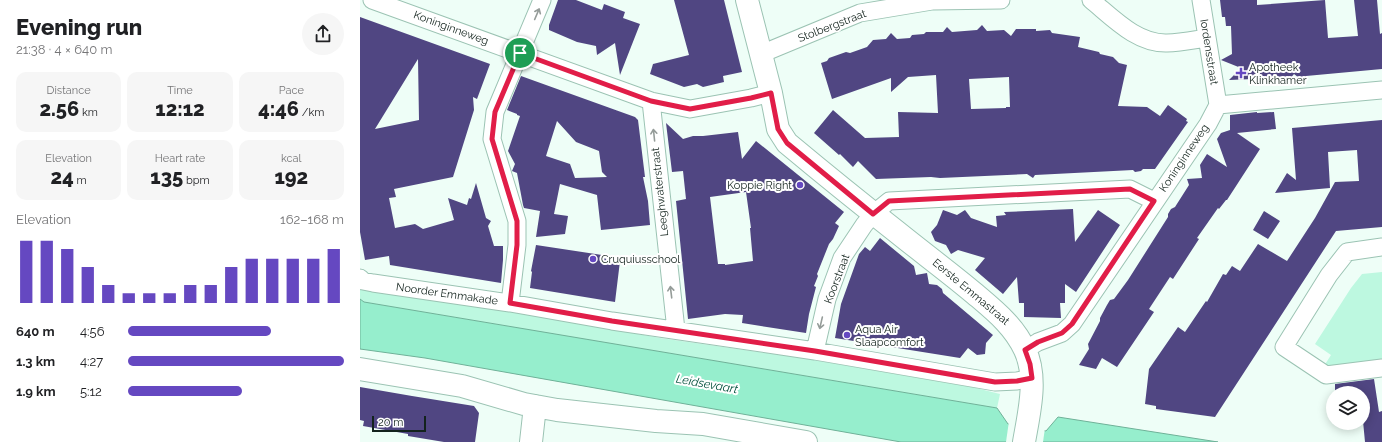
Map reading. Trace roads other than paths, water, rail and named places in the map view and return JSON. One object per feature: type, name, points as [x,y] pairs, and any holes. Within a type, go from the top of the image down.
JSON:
[{"type":"street","name":"Koninginneweg","points":[[372,0],[651,101],[690,109],[771,93]]},
{"type":"street","points":[[510,303],[517,245],[517,221],[492,139],[495,112],[542,0]]},
{"type":"street","points":[[747,0],[771,93],[778,129],[787,143],[873,214]]},
{"type":"street","name":"Stolbergstraat","points":[[760,54],[860,12],[932,1],[1001,0]]},
{"type":"street","points":[[1091,0],[1123,27],[1145,39],[1166,43],[1207,38]]},
{"type":"street","name":"Iordensstraat","points":[[1201,0],[1218,105]]},
{"type":"street","points":[[1218,105],[1382,90]]},
{"type":"street","name":"Leeghwaterstraat","points":[[651,101],[676,330]]},
{"type":"street","name":"Koninginneweg","points":[[873,214],[889,201],[1062,192],[1130,189],[1154,201],[1208,124],[1218,105]]},
{"type":"street","points":[[1025,350],[1038,342],[1062,333],[1072,324],[1154,201]]},
{"type":"street","name":"Eerste Emmastraat","points":[[873,214],[956,278],[1013,328],[1025,350],[1030,364],[1032,378],[1026,432]]},
{"type":"street","name":"Koorstraat","points":[[815,351],[827,299],[842,258],[873,214]]},
{"type":"street","points":[[1382,247],[1347,252],[1329,275],[1284,347],[1326,375],[1382,368]]},
{"type":"street","name":"Noorder Emmakade","points":[[360,278],[363,281],[373,284],[510,303],[815,351],[995,382],[1017,381],[1032,378]]},
{"type":"street","points":[[360,369],[462,386],[529,405],[620,418],[703,424],[806,442]]},
{"type":"street","points":[[529,405],[531,442]]},
{"type":"water","name":"Leidsevaart","points":[[360,299],[364,302],[997,408],[1008,424],[1046,431],[1058,417],[1218,442],[901,442],[425,358],[360,349]]},
{"type":"place","name":"Apotheek Klinkhamer","points":[[1241,73]]},
{"type":"place","name":"Koppie Right","points":[[800,185]]},
{"type":"place","name":"Cruquiusschool","points":[[593,259]]},
{"type":"place","name":"Aqua Air Slaapcomfort","points":[[847,335]]}]
